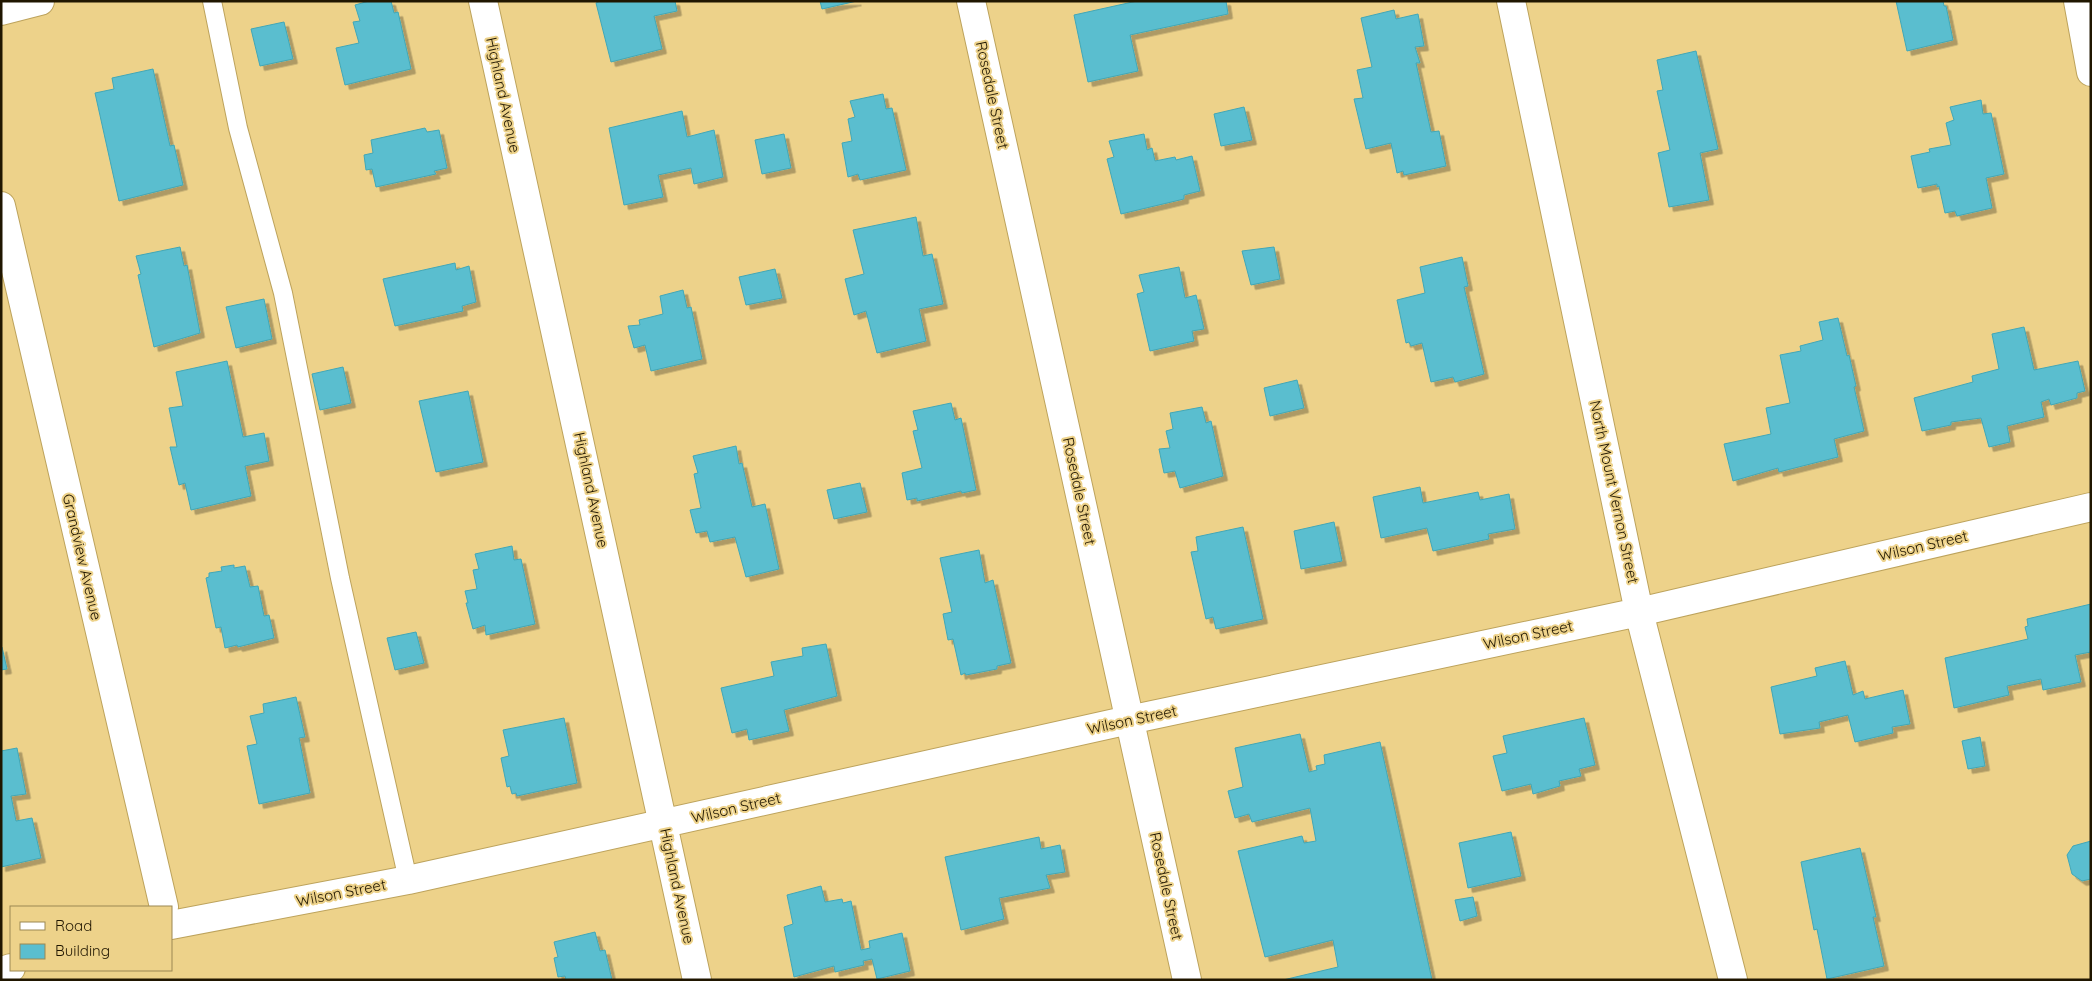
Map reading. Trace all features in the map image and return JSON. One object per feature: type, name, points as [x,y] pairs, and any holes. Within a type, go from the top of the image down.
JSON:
[{"type":"street","points":[[1,11],[40,1]]},
{"type":"street","name":"Highland Avenue","points":[[483,1],[698,980]]},
{"type":"street","name":"Rosedale Street","points":[[971,1],[1187,980]]},
{"type":"street","name":"North Mount Vernon Street","points":[[1511,1],[1639,612],[1733,980]]},
{"type":"street","points":[[2078,1],[2091,72]]},
{"type":"street","name":"Grandview Avenue","points":[[1,206],[164,906]]},
{"type":"street","name":"Wilson Street","points":[[172,925],[408,880],[1130,720],[1639,612],[2091,507]]},
{"type":"lane","points":[[212,1],[238,128],[283,293],[340,578],[408,880]]},
{"type":"building","points":[[369,1],[391,1],[394,13],[398,12],[411,69],[345,85],[336,48],[359,43],[353,22],[360,21],[355,5]]},
{"type":"building","points":[[600,1],[675,1],[677,11],[654,16],[662,49],[611,62],[596,3]]},
{"type":"building","points":[[820,1],[857,1],[822,9]]},
{"type":"building","points":[[1137,1],[1226,1],[1228,14],[1130,35],[1138,71],[1088,82],[1074,15]]},
{"type":"building","points":[[1896,1],[1943,1],[1944,6],[1946,6],[1953,40],[1907,51]]},
{"type":"building","points":[[1394,10],[1396,19],[1418,14],[1424,46],[1415,47],[1420,63],[1416,63],[1431,132],[1439,131],[1446,166],[1404,175],[1403,171],[1397,173],[1391,143],[1366,149],[1354,99],[1363,98],[1357,70],[1372,67],[1361,18]]},
{"type":"building","points":[[284,22],[293,59],[260,66],[251,29]]},
{"type":"building","points":[[1696,51],[1718,149],[1700,153],[1709,200],[1669,207],[1658,153],[1670,150],[1657,91],[1663,90],[1657,60]]},
{"type":"building","points":[[153,69],[170,146],[174,145],[183,185],[119,201],[95,93],[114,89],[112,78]]},
{"type":"building","points":[[883,94],[886,109],[892,108],[906,170],[860,180],[858,174],[848,177],[842,143],[852,141],[848,119],[855,117],[850,101]]},
{"type":"building","points":[[1981,100],[1983,114],[1991,113],[2004,174],[1986,178],[1992,208],[1957,216],[1955,211],[1945,213],[1937,184],[1918,188],[1911,156],[1930,152],[1929,149],[1951,145],[1946,123],[1954,120],[1950,107]]},
{"type":"building","points":[[1244,107],[1252,140],[1221,146],[1214,114]]},
{"type":"building","points":[[682,111],[687,137],[714,130],[723,177],[694,184],[691,168],[658,175],[663,197],[624,205],[609,128]]},
{"type":"building","points":[[425,128],[427,132],[439,130],[447,168],[434,171],[436,174],[376,187],[372,169],[366,170],[364,155],[373,153],[371,140]]},
{"type":"building","points":[[784,134],[791,168],[762,174],[755,140]]},
{"type":"building","points":[[1144,134],[1147,150],[1152,148],[1155,161],[1175,157],[1176,160],[1192,156],[1200,191],[1184,195],[1184,199],[1121,214],[1107,159],[1114,157],[1109,141]]},
{"type":"building","points":[[916,217],[923,256],[932,254],[943,304],[919,309],[926,341],[877,353],[866,311],[854,315],[845,279],[864,274],[853,230]]},
{"type":"building","points":[[180,247],[184,266],[187,265],[200,333],[154,347],[138,275],[141,274],[136,256]]},
{"type":"building","points":[[1274,247],[1280,279],[1251,285],[1242,251]]},
{"type":"building","points":[[1462,257],[1468,286],[1464,287],[1484,374],[1455,382],[1453,377],[1431,382],[1422,343],[1411,346],[1409,342],[1406,343],[1397,300],[1425,293],[1420,267]]},
{"type":"building","points":[[455,263],[456,270],[469,266],[476,302],[462,306],[463,311],[395,326],[383,279]]},
{"type":"building","points":[[1179,267],[1185,298],[1196,295],[1204,329],[1192,331],[1194,341],[1150,351],[1137,294],[1144,292],[1139,275]]},
{"type":"building","points":[[775,269],[782,298],[746,305],[739,277]]},
{"type":"building","points":[[683,290],[687,308],[691,307],[702,359],[651,371],[645,345],[634,348],[628,326],[640,325],[639,320],[663,314],[660,296]]},
{"type":"building","points":[[264,299],[272,339],[236,348],[226,307]]},
{"type":"building","points":[[1838,318],[1847,356],[1849,355],[1864,431],[1834,439],[1838,457],[1779,472],[1778,468],[1733,481],[1724,444],[1771,434],[1766,408],[1790,403],[1780,355],[1801,351],[1800,346],[1823,340],[1819,322]]},
{"type":"building","points":[[2024,327],[2034,370],[2078,361],[2085,391],[2077,393],[2077,398],[2051,405],[2049,399],[2041,402],[2044,417],[2007,426],[2010,442],[1989,447],[1981,418],[1951,422],[1951,425],[1922,431],[1914,398],[1973,382],[1972,376],[1999,369],[1992,334]]},
{"type":"building","points":[[227,361],[243,437],[264,433],[269,461],[245,466],[251,496],[191,510],[185,483],[179,485],[170,447],[177,447],[169,408],[183,406],[176,372]]},
{"type":"building","points":[[343,367],[351,403],[320,410],[312,374]]},
{"type":"building","points":[[1297,380],[1304,408],[1270,416],[1264,388]]},
{"type":"building","points":[[468,391],[483,462],[436,472],[419,401]]},
{"type":"building","points":[[951,403],[955,420],[961,418],[976,490],[962,493],[961,491],[917,501],[917,498],[907,500],[902,473],[922,468],[913,431],[918,430],[913,411]]},
{"type":"building","points":[[1202,407],[1206,423],[1211,421],[1223,476],[1180,488],[1175,471],[1164,473],[1159,449],[1170,448],[1166,431],[1173,429],[1170,413]]},
{"type":"building","points":[[736,446],[739,464],[742,463],[752,507],[765,504],[779,569],[746,577],[735,537],[710,542],[707,531],[696,533],[690,510],[701,508],[694,474],[698,473],[693,456]]},
{"type":"building","points":[[860,483],[867,512],[834,519],[827,490]]},
{"type":"building","points":[[1420,487],[1423,503],[1478,492],[1480,500],[1509,494],[1515,529],[1488,534],[1489,539],[1433,551],[1427,528],[1381,538],[1373,497]]},
{"type":"building","points":[[1334,522],[1342,561],[1301,569],[1294,531]]},
{"type":"building","points":[[1243,527],[1263,619],[1216,629],[1213,617],[1206,619],[1191,552],[1198,551],[1196,537]]},
{"type":"building","points":[[512,546],[514,560],[521,559],[535,624],[486,635],[485,625],[473,629],[466,603],[468,603],[465,591],[477,589],[473,570],[479,569],[475,554]]},
{"type":"building","points":[[979,550],[985,583],[993,580],[1011,663],[997,666],[997,669],[961,675],[953,639],[948,640],[943,614],[952,612],[940,558]]},
{"type":"building","points":[[234,565],[234,568],[245,566],[250,587],[258,586],[264,616],[269,615],[274,638],[238,647],[237,645],[225,648],[221,627],[216,628],[206,578],[209,577],[209,573],[222,571],[221,567]]},
{"type":"building","points":[[2091,604],[2091,652],[2075,655],[2081,682],[2043,690],[2041,679],[2007,686],[2009,695],[1954,708],[1945,658],[2028,639],[2025,627],[2028,626],[2027,619]]},
{"type":"building","points":[[416,632],[424,663],[395,670],[387,638]]},
{"type":"building","points":[[826,644],[837,696],[784,710],[789,731],[749,740],[747,729],[732,733],[721,688],[774,676],[771,662],[803,656],[802,648]]},
{"type":"building","points":[[1,648],[7,669],[1,670]]},
{"type":"building","points":[[1845,661],[1853,695],[1863,691],[1865,699],[1903,690],[1910,724],[1892,727],[1893,733],[1855,742],[1848,715],[1819,722],[1820,728],[1780,734],[1771,687],[1817,676],[1815,668]]},
{"type":"building","points":[[296,697],[305,737],[299,738],[310,793],[259,804],[247,746],[257,744],[250,716],[264,713],[263,704]]},
{"type":"building","points":[[564,718],[577,783],[517,796],[516,793],[512,794],[510,786],[507,787],[501,758],[509,756],[503,730]]},
{"type":"building","points":[[1584,718],[1595,765],[1579,769],[1581,776],[1559,781],[1560,786],[1533,794],[1531,784],[1502,791],[1493,756],[1507,753],[1503,736]]},
{"type":"building","points":[[1300,734],[1309,772],[1317,770],[1316,766],[1325,764],[1324,755],[1380,742],[1432,980],[1283,980],[1338,967],[1333,940],[1265,957],[1238,851],[1302,836],[1304,843],[1316,841],[1310,808],[1252,822],[1249,814],[1235,818],[1228,791],[1243,787],[1235,748]]},
{"type":"building","points":[[1980,737],[1985,766],[1968,769],[1962,741]]},
{"type":"building","points":[[17,748],[26,794],[11,796],[16,821],[32,818],[41,858],[1,867],[1,751]]},
{"type":"building","points":[[1511,832],[1521,876],[1468,888],[1459,843]]},
{"type":"building","points":[[1039,837],[1041,849],[1060,845],[1065,872],[1046,875],[1050,888],[999,898],[1004,919],[961,930],[945,857]]},
{"type":"building","points":[[2091,841],[2091,879],[2082,881],[2072,874],[2067,855],[2073,846]]},
{"type":"building","points":[[1860,848],[1876,917],[1873,917],[1884,966],[1827,979],[1817,929],[1814,930],[1801,862]]},
{"type":"building","points":[[821,886],[825,902],[842,899],[843,903],[851,901],[861,950],[870,948],[869,941],[902,933],[910,971],[877,979],[872,959],[863,961],[864,965],[835,972],[834,966],[794,977],[784,927],[793,924],[787,895]]},
{"type":"building","points":[[1473,897],[1477,916],[1460,921],[1455,900]]},
{"type":"building","points":[[595,932],[600,951],[605,950],[612,980],[566,980],[565,976],[558,977],[554,958],[558,957],[554,942]]}]
